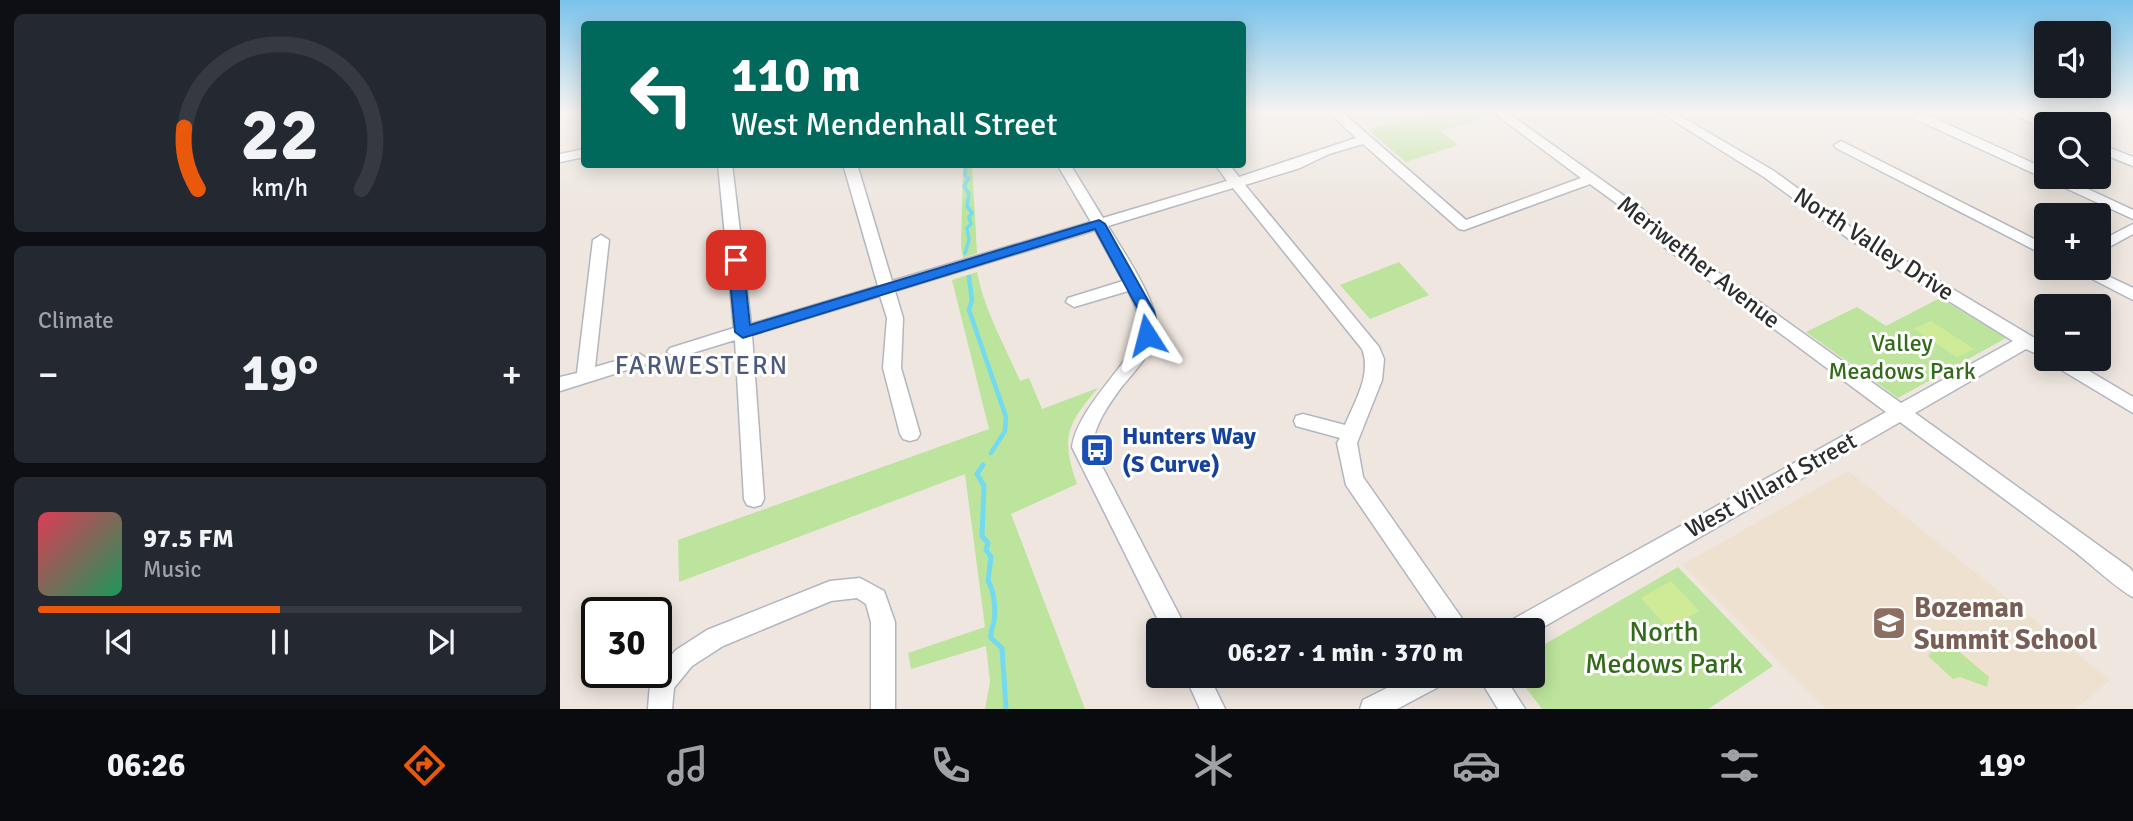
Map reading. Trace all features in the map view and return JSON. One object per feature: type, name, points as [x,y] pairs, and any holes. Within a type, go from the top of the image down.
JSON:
[{"type":"street","points":[[676,352],[1295,165],[1343,146]]},
{"type":"street","points":[[1373,146],[1464,226],[1592,179]]},
{"type":"street","name":"Meriwether Avenue","points":[[1546,146],[1647,220],[1669,244],[2081,544],[2122,575],[2133,587]]},
{"type":"street","name":"North Valley Drive","points":[[1722,146],[1769,174],[1854,236],[2034,345]]},
{"type":"street","points":[[1843,146],[2034,245]]},
{"type":"street","points":[[1985,146],[2034,169]]},
{"type":"street","points":[[2111,153],[2133,162]]},
{"type":"street","points":[[560,158],[581,154]]},
{"type":"street","points":[[725,168],[743,332],[754,499]]},
{"type":"street","points":[[851,168],[887,289],[896,334],[891,353],[892,370],[911,433]]},
{"type":"street","points":[[1065,168],[1147,311],[1147,335],[1139,352],[1102,400],[1082,434],[1082,447],[1169,618]]},
{"type":"street","points":[[1225,168],[1370,347],[1375,359],[1373,380],[1349,433],[1349,468],[1359,491],[1449,618]]},
{"type":"street","points":[[2077,189],[2133,215]]},
{"type":"street","points":[[2111,241],[2133,228]]},
{"type":"street","points":[[585,377],[601,240]]},
{"type":"street","points":[[2103,280],[2133,295]]},
{"type":"street","points":[[1074,302],[1132,284]]},
{"type":"street","name":"West Villard Street","points":[[1537,618],[2027,341]]},
{"type":"street","points":[[560,384],[640,360]]},
{"type":"street","points":[[2076,371],[2133,406]]},
{"type":"street","points":[[1303,421],[1349,433]]},
{"type":"street","points":[[660,709],[662,683],[684,657],[715,638],[830,591],[860,588],[876,598],[883,622],[883,709]]},
{"type":"street","points":[[1203,688],[1213,709]]},
{"type":"street","points":[[1372,709],[1412,688]]},
{"type":"street","points":[[1498,688],[1513,709]]},
{"type":"shaded area","name":"Bozeman Summit School","points":[[1848,471],[2110,680],[2076,709],[1826,709],[1682,565]]},
{"type":"green space","points":[[1387,146],[1455,146],[1406,162]]},
{"type":"green space","points":[[963,168],[972,168],[977,253],[963,258]]},
{"type":"green space","points":[[1399,262],[1429,295],[1370,319],[1340,285]]},
{"type":"green space","points":[[977,272],[990,314],[1020,381],[1029,378],[1042,409],[1098,388],[1079,412],[1070,433],[1069,455],[1077,484],[1011,514],[1085,709],[985,709],[990,682],[986,646],[911,669],[908,653],[985,627],[965,474],[679,582],[678,540],[989,429],[952,280]]},
{"type":"green space","name":"Valley Meadows Park","points":[[1940,298],[2006,338],[1898,398],[1806,332],[1857,307],[1886,326]]},
{"type":"green space","points":[[1931,321],[1974,349],[1957,357],[1914,329]]},
{"type":"green space","name":"North Medows Park","points":[[1678,567],[1773,666],[1708,709],[1542,709],[1526,688],[1545,688],[1545,644]]},
{"type":"green space","points":[[1671,581],[1699,611],[1668,628],[1641,598]]},
{"type":"green space","points":[[1949,643],[1989,677],[1987,687],[1960,677],[1953,679],[1928,656],[1935,646]]},
{"type":"waterway","points":[[965,253],[969,240],[967,228],[971,224],[969,217],[972,213],[967,206],[969,194],[964,186],[969,178],[965,176],[966,168]]},
{"type":"waterway","points":[[969,277],[972,300],[969,310],[1006,417],[1005,431],[991,453]]},
{"type":"waterway","points":[[983,465],[977,474],[984,486],[982,536],[988,543],[986,550],[991,557],[988,581],[995,611],[991,638],[1002,648],[1006,709]]},
{"type":"place","name":"Hunters Way (S Curve)","points":[[1097,450]]},
{"type":"place","name":"Bozeman Summit School","points":[[1889,623]]},
{"type":"district","name":"FARWESTERN","points":[[702,365]]},
{"type":"route","points":[[736,260],[743,332],[1099,224],[1147,311],[1147,335]]}]
